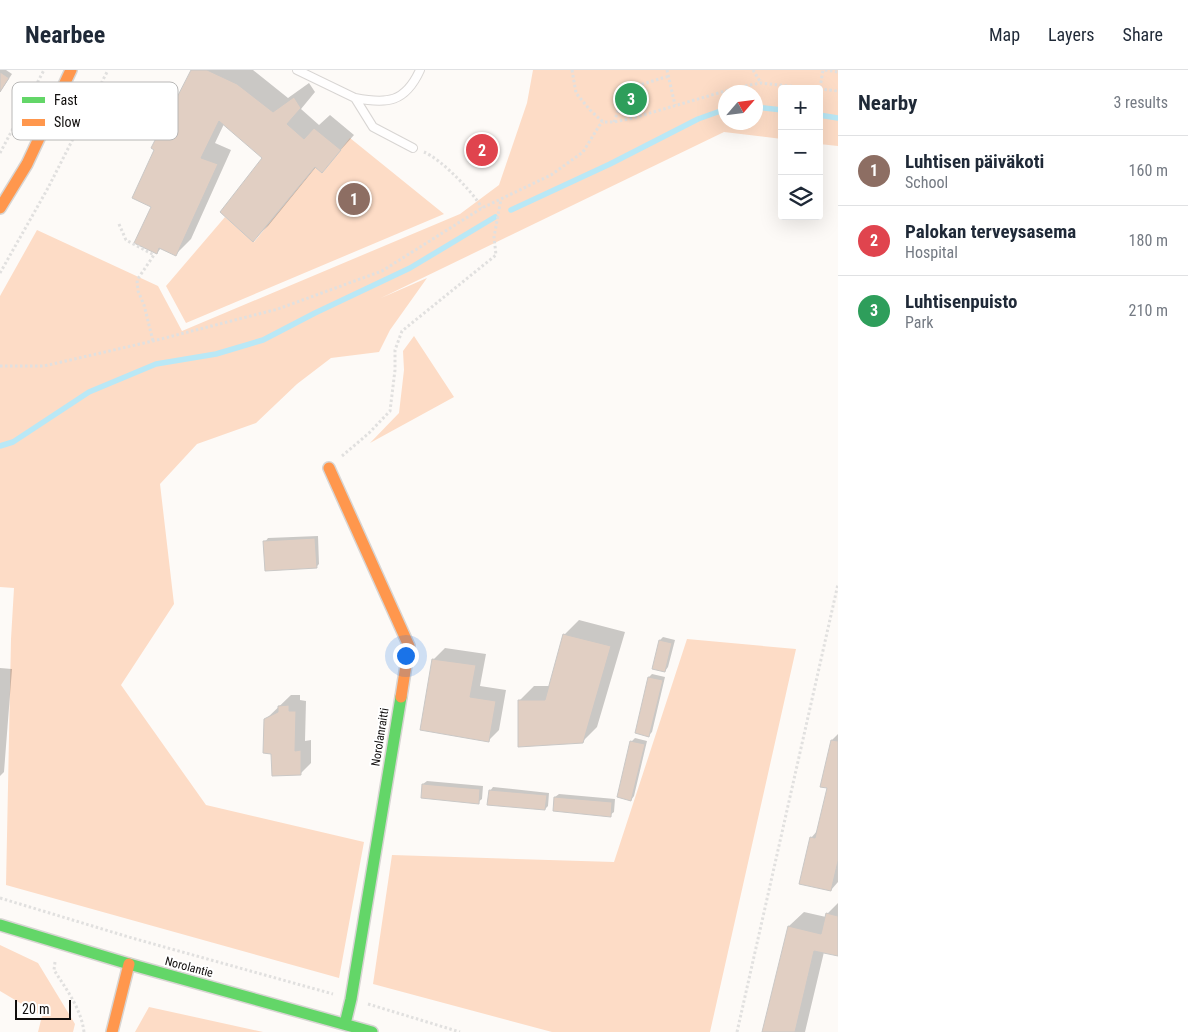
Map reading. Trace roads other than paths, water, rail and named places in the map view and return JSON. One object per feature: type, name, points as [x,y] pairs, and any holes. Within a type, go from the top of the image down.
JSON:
[{"type":"street","points":[[65,82],[71,70]]},
{"type":"street","points":[[0,208],[27,164],[38,140]]},
{"type":"street","name":"Norolanraitti","points":[[329,468],[409,646],[351,999],[345,1024]]},
{"type":"street","name":"Norolantie","points":[[0,926],[372,1032]]},
{"type":"street","points":[[112,1032],[129,964]]},
{"type":"lane","points":[[297,70],[355,98],[374,102],[388,101],[399,96],[410,86],[420,70]]},
{"type":"lane","points":[[355,98],[373,127],[413,148]]},
{"type":"waterway","points":[[763,108],[778,110]]},
{"type":"waterway","points":[[511,210],[610,164],[698,119],[718,112]]},
{"type":"waterway","points":[[823,116],[838,118]]},
{"type":"waterway","points":[[0,446],[13,442],[89,392],[156,364],[216,354],[263,340],[410,268],[495,217]]},
{"type":"place","name":"Luhtisenpuisto","points":[[631,99]]},
{"type":"place","name":"Palokan terveysasema","points":[[482,150]]},
{"type":"place","name":"Luhtisen päiväkoti","points":[[354,199]]}]
